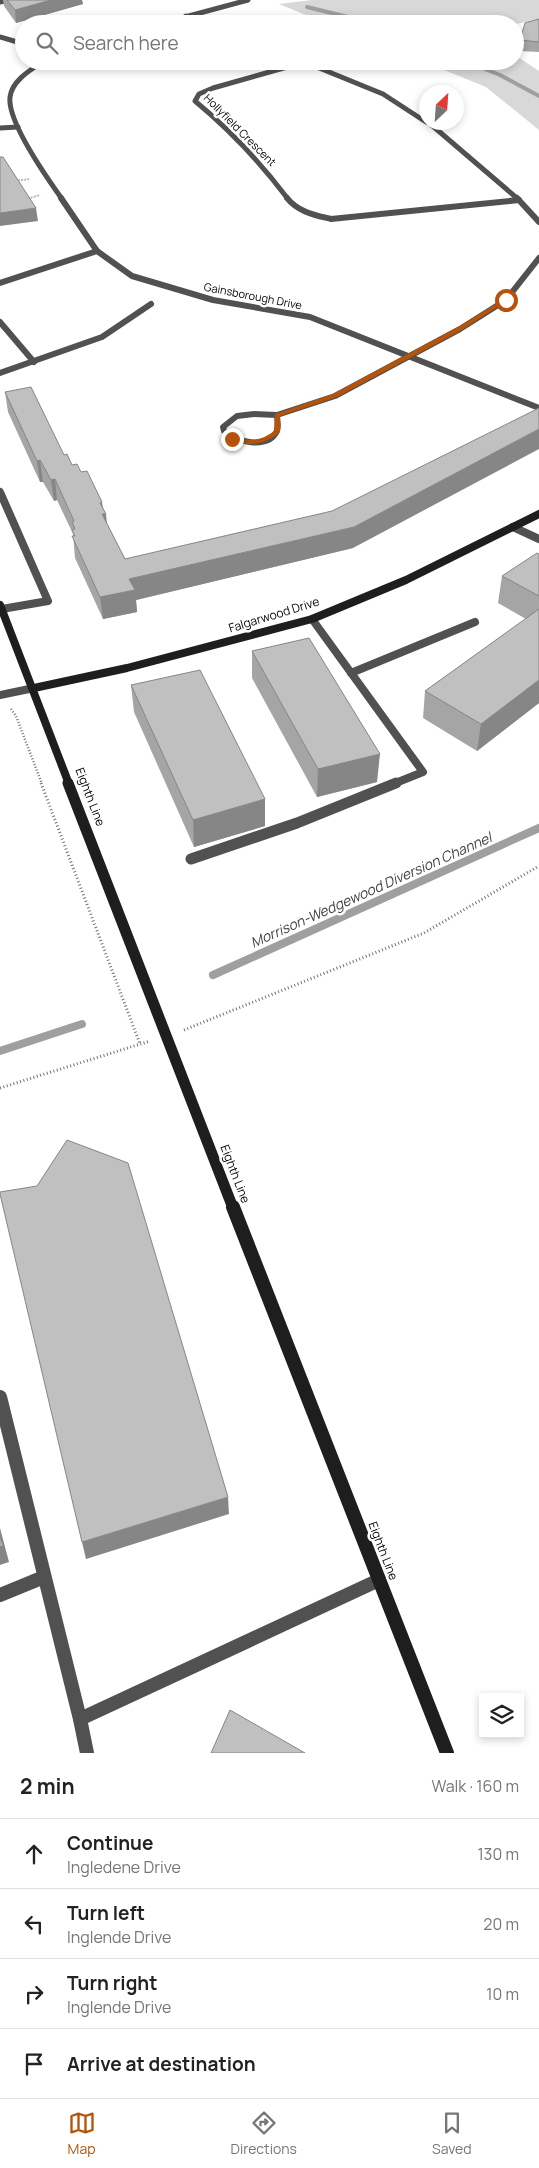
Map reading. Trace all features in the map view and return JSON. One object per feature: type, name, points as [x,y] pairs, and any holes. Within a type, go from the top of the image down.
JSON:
[{"type":"street","points":[[0,2],[10,0]]},
{"type":"street","points":[[190,15],[248,0]]},
{"type":"street","points":[[1,38],[15,42]]},
{"type":"street","name":"Gainsborough Drive","points":[[32,70],[24,76],[10,95],[11,113],[46,176],[97,251],[132,276],[213,300],[310,317],[539,408]]},
{"type":"street","name":"Hollyfield Crescent","points":[[276,70],[213,88],[199,94],[195,101],[214,117],[268,172],[292,204],[309,214],[331,219],[519,200]]},
{"type":"street","points":[[324,70],[383,93],[419,116]]},
{"type":"street","points":[[0,128],[18,126]]},
{"type":"street","points":[[436,130],[519,200],[539,222]]},
{"type":"street","points":[[0,283],[97,251]]},
{"type":"street","points":[[277,415],[277,432],[267,440],[240,442],[232,439],[224,432],[226,423],[238,416],[277,415],[335,396],[407,355],[460,328],[506,300],[539,258]]},
{"type":"street","points":[[0,373],[102,337],[151,304]]},
{"type":"street","points":[[0,322],[34,362]]},
{"type":"street","points":[[0,492],[48,601],[1,607]]},
{"type":"street","name":"Falgarwood Drive","points":[[0,695],[127,668],[312,619],[406,580],[539,514]]},
{"type":"street","points":[[513,527],[539,540]]},
{"type":"street","name":"Eighth Line","points":[[1,607],[34,688],[166,1037],[447,1753]]},
{"type":"street","points":[[191,859],[297,823],[424,772],[312,619]]},
{"type":"street","points":[[351,673],[475,622]]},
{"type":"street","points":[[0,1397],[87,1753]]},
{"type":"street","points":[[0,1594],[44,1577]]},
{"type":"street","points":[[80,1719],[380,1580]]},
{"type":"path","points":[[9,182],[46,176]]},
{"type":"path","points":[[19,202],[55,190]]},
{"type":"path","points":[[0,695],[16,716],[140,1044]]},
{"type":"path","points":[[0,1088],[166,1037],[424,933],[539,866]]},
{"type":"shaded area","points":[[312,0],[539,0],[539,20],[524,22],[524,15],[306,15],[279,4]]},
{"type":"shaded area","points":[[524,61],[539,71],[539,130],[486,87],[444,70],[524,70]]},
{"type":"building","points":[[7,0],[51,0],[15,10]]},
{"type":"building","points":[[539,19],[539,42],[524,40],[525,23]]},
{"type":"building","points":[[0,157],[3,157],[36,208],[0,213]]},
{"type":"building","points":[[31,387],[64,455],[67,454],[72,465],[77,464],[81,472],[87,471],[106,514],[102,514],[125,559],[332,511],[539,408],[539,429],[354,527],[129,579],[135,590],[100,597],[72,536],[75,536],[72,530],[75,529],[72,522],[74,521],[55,479],[51,480],[40,460],[37,461],[5,392]]},
{"type":"building","points":[[537,553],[539,554],[539,596],[502,576]]},
{"type":"building","points":[[539,609],[539,680],[481,724],[425,691]]},
{"type":"building","points":[[309,638],[380,754],[318,769],[252,651]]},
{"type":"building","points":[[200,670],[265,799],[193,820],[131,685]]},
{"type":"building","points":[[67,1140],[128,1163],[228,1497],[82,1542],[0,1194],[0,1192],[37,1186]]},
{"type":"building","points":[[0,1536],[3,1546],[0,1547]]},
{"type":"building","points":[[230,1710],[305,1753],[211,1753]]},
{"type":"waterway","points":[[307,7],[340,15]]},
{"type":"waterway","points":[[488,70],[539,96]]},
{"type":"waterway","name":"Morrison-Wedgewood Diversion Channel","points":[[213,975],[539,828]]},
{"type":"waterway","name":"Morrison-Wedgewood Diversion Channel","points":[[0,1051],[82,1024]]},
{"type":"route","points":[[232,439],[240,442],[267,440],[277,432],[277,415],[335,396],[407,355],[460,328],[506,300]]}]
